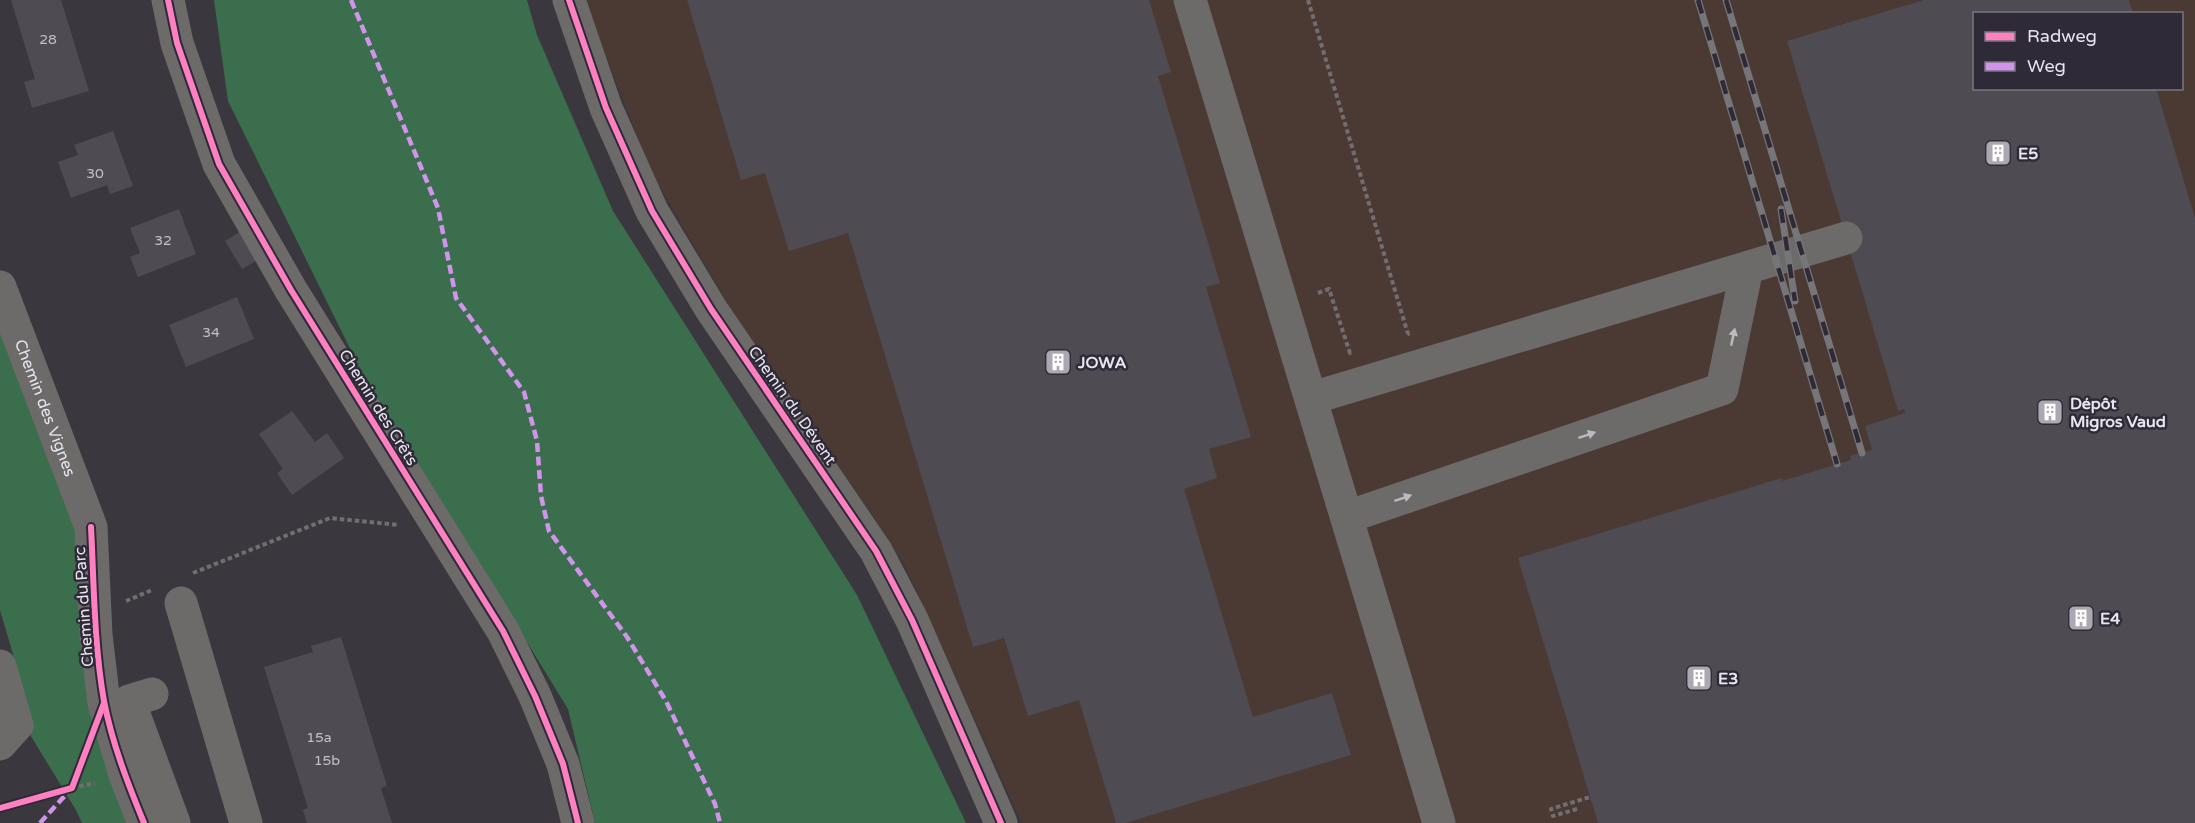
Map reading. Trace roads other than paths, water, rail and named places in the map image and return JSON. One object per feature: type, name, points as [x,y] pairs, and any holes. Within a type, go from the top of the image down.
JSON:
[{"type":"street","name":"Chemin des Crêts","points":[[168,0],[177,43],[219,164],[291,290],[503,632],[535,696],[563,764],[578,823]]},
{"type":"street","name":"Chemin du Dévent","points":[[569,0],[606,108],[652,211],[711,309],[876,551],[912,620],[1001,823]]},
{"type":"street","points":[[1190,0],[1439,823]]},
{"type":"street","points":[[1312,398],[1846,238]]},
{"type":"street","points":[[1347,517],[1722,389],[1748,268]]},
{"type":"street","name":"Chemin des Vignes","points":[[0,287],[91,527]]},
{"type":"street","name":"Chemin du Parc","points":[[91,527],[95,613],[105,703],[125,776],[144,823]]},
{"type":"street","points":[[177,588],[246,823]]},
{"type":"street","points":[[0,666],[17,725],[0,744]]},
{"type":"street","points":[[152,694],[129,701],[174,823]]},
{"type":"railway","points":[[1698,0],[1837,464]]},
{"type":"railway","points":[[1726,0],[1862,453]]},
{"type":"railway","points":[[1781,209],[1795,301]]},
{"type":"place","name":"E5","points":[[1998,153]]},
{"type":"place","name":"JOWA","points":[[1058,362]]},
{"type":"place","name":"Dépôt Migros Vaud","points":[[2050,412]]},
{"type":"place","name":"E4","points":[[2081,618]]},
{"type":"place","name":"E3","points":[[1699,678]]}]
